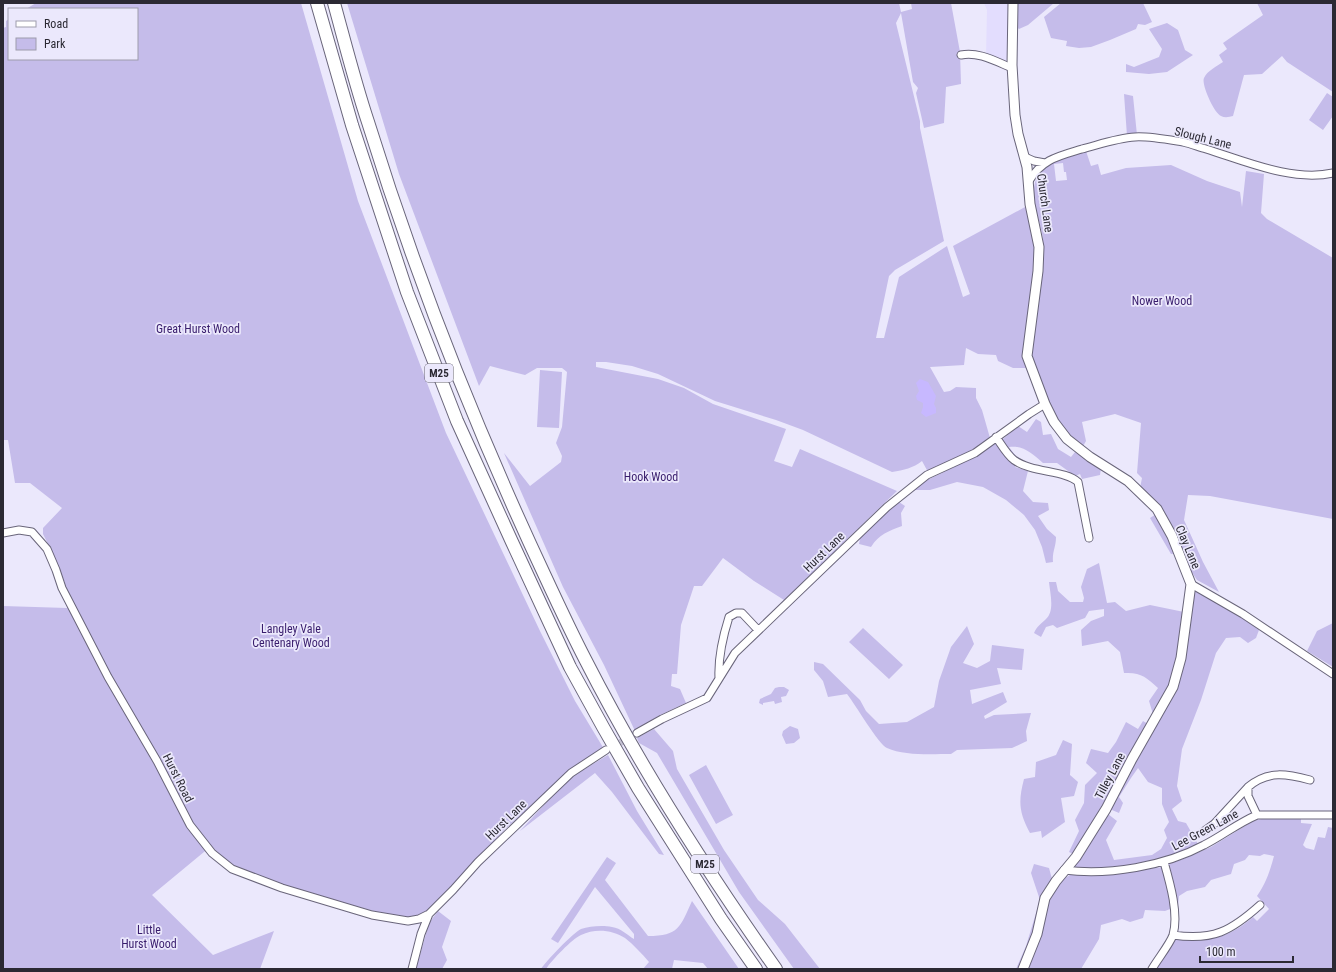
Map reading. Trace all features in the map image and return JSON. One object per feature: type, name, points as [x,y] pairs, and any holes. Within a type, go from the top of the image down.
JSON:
[{"type":"highway","name":"M25","points":[[317,3],[352,125],[407,292],[458,420],[512,542],[570,667],[603,727],[638,788],[721,919],[756,969]]},
{"type":"highway","name":"M25","points":[[334,3],[367,121],[409,248],[471,410],[524,531],[584,659],[651,779],[733,908],[776,969]]},
{"type":"street","name":"Church Lane","points":[[1013,3],[1012,68],[1015,115],[1018,134],[1025,157],[1029,181],[1030,204],[1039,247],[1038,271],[1027,356],[1045,404]]},
{"type":"street","points":[[961,55],[969,53],[1012,68]]},
{"type":"street","name":"Slough Lane","points":[[1029,181],[1035,171],[1045,163],[1062,155],[1135,137],[1184,142],[1284,172],[1305,176],[1333,173]]},
{"type":"street","points":[[1025,157],[1034,161],[1045,163]]},
{"type":"street","name":"Hurst Lane","points":[[637,733],[662,719],[707,698],[735,653],[887,507],[927,475],[975,453],[1045,404]]},
{"type":"street","name":"Clay Lane","points":[[1045,404],[1054,422],[1067,439],[1090,457],[1128,481],[1157,509],[1172,536],[1191,584],[1243,614],[1333,674]]},
{"type":"street","points":[[996,438],[1012,459],[1031,468],[1072,476],[1078,482],[1089,538]]},
{"type":"street","name":"Hurst Road","points":[[3,533],[18,530],[32,532],[46,549],[62,588],[108,677],[158,761],[190,825],[212,853],[232,869],[282,888],[372,915],[408,921],[419,919],[429,914]]},
{"type":"street","name":"Tilley Lane","points":[[1023,969],[1037,934],[1045,898],[1064,870],[1076,857],[1106,809],[1132,759],[1174,687],[1182,658],[1191,584]]},
{"type":"street","points":[[719,678],[718,668],[729,617],[736,613],[742,613],[758,630]]},
{"type":"street","name":"Hurst Lane","points":[[429,914],[454,890],[478,862],[571,773],[606,750]]},
{"type":"street","points":[[1203,832],[1214,824],[1256,780],[1283,774],[1310,780]]},
{"type":"street","points":[[1248,787],[1248,796],[1257,816]]},
{"type":"street","name":"Lee Green Lane","points":[[1064,870],[1076,872],[1105,872],[1164,862],[1204,846],[1249,819],[1257,816],[1333,815]]},
{"type":"street","points":[[1152,969],[1173,935],[1175,912],[1164,862]]},
{"type":"street","points":[[1173,935],[1188,938],[1215,934],[1242,921],[1260,905]]},
{"type":"street","points":[[412,969],[421,934],[429,914]]},
{"type":"street","points":[[408,921],[418,926],[421,934]]},
{"type":"shaded area","points":[[984,3],[1010,3],[1010,65],[986,56],[987,10]]},
{"type":"shaded area","points":[[920,379],[928,382],[936,396],[934,404],[936,413],[926,417],[921,413],[923,403],[917,400],[916,396],[919,391],[916,383]]},
{"type":"green space","name":"Langley Vale Centenary Wood","points":[[36,3],[301,3],[358,201],[446,433],[575,701],[604,749],[575,766],[504,830],[480,857],[425,913],[410,919],[391,916],[277,884],[241,870],[218,855],[210,847],[152,895],[213,955],[274,931],[260,969],[3,969],[3,606],[67,608],[65,583],[43,534],[43,528],[62,508],[30,483],[15,483],[8,440],[3,440],[3,28],[6,27],[6,21],[8,20],[8,60],[138,60],[138,8],[28,8]]},
{"type":"green space","points":[[347,3],[899,3],[901,12],[912,9],[911,3],[951,3],[960,52],[961,84],[946,87],[944,123],[924,128],[916,93],[918,88],[913,82],[901,13],[896,23],[920,121],[920,128],[944,241],[895,270],[889,276],[876,338],[884,338],[899,277],[947,246],[963,297],[970,294],[953,246],[1025,207],[1033,231],[1035,251],[1029,311],[1041,266],[1043,248],[1043,239],[1034,197],[1034,186],[1037,177],[1043,170],[1058,161],[1086,151],[1091,166],[1098,164],[1101,175],[1126,168],[1171,165],[1207,181],[1240,192],[1242,207],[1246,171],[1264,174],[1261,213],[1267,219],[1333,258],[1333,519],[1210,496],[1188,495],[1184,520],[1203,562],[1219,592],[1197,580],[1189,568],[1183,553],[1171,554],[1150,518],[1161,511],[1140,488],[1142,478],[1137,473],[1141,423],[1115,414],[1082,422],[1086,441],[1082,448],[1067,434],[1046,400],[1035,368],[1013,368],[998,361],[996,355],[978,354],[966,348],[964,365],[930,367],[944,392],[950,391],[956,387],[976,388],[976,398],[982,410],[990,438],[971,451],[928,472],[922,461],[908,468],[892,472],[803,430],[715,401],[658,374],[632,366],[596,362],[596,367],[658,379],[684,388],[713,404],[786,429],[774,461],[792,467],[800,449],[897,491],[784,600],[754,581],[723,558],[702,586],[694,586],[681,625],[677,674],[672,674],[671,686],[680,689],[686,703],[660,715],[635,731],[604,665],[563,587],[504,453],[530,486],[561,462],[562,456],[556,443],[562,427],[567,372],[562,368],[537,368],[525,375],[490,366],[479,386],[399,174]],"holes":[[[1063,163],[1064,172],[1066,172],[1067,180],[1056,181],[1054,164]]]},
{"type":"green space","points":[[1016,3],[1054,3],[1028,25],[1019,29],[1016,26]]},
{"type":"green space","points":[[1061,3],[1143,3],[1152,22],[1145,25],[1138,24],[1136,29],[1091,47],[1079,48],[1066,46],[1067,41],[1051,38],[1044,17]]},
{"type":"green space","points":[[1257,3],[1333,3],[1333,92],[1287,62],[1282,56],[1262,74],[1244,75],[1233,116],[1222,117],[1215,110],[1209,98],[1204,86],[1204,78],[1205,75],[1223,62],[1219,55],[1227,49],[1223,43],[1263,15]]},
{"type":"green space","points":[[1167,23],[1178,30],[1185,50],[1193,55],[1167,72],[1149,74],[1126,72],[1126,64],[1134,67],[1159,57],[1162,49],[1149,29]]},
{"type":"green space","points":[[1327,93],[1333,97],[1333,116],[1323,130],[1309,120]]},
{"type":"green space","points":[[1124,94],[1133,96],[1137,135],[1127,136]]},
{"type":"green space","points":[[540,370],[562,372],[559,428],[537,427]]},
{"type":"green space","points":[[1036,419],[1041,422],[1043,435],[1051,434],[1058,449],[1071,457],[1075,452],[1101,468],[1100,475],[1082,479],[1080,474],[1075,476],[1057,463],[1043,463],[1031,453],[1019,447],[1009,447],[1015,455],[1015,467],[1028,471],[1023,491],[1033,502],[1048,503],[1049,510],[1038,516],[1047,529],[1056,537],[1053,562],[1046,563],[1042,547],[1035,530],[1024,515],[1006,500],[983,487],[957,482],[930,490],[914,490],[925,481],[979,453],[990,444],[1003,439],[1018,426],[1027,432]]},
{"type":"green space","points":[[899,502],[905,506],[901,513],[902,526],[881,536],[871,547],[859,544],[860,538]]},
{"type":"green space","points":[[1099,563],[1107,603],[1115,602],[1126,611],[1150,605],[1184,612],[1178,656],[1171,683],[1153,714],[1149,701],[1158,688],[1139,674],[1124,673],[1120,652],[1108,641],[1082,646],[1081,630],[1091,621],[1104,616],[1104,609],[1089,611],[1085,618],[1057,628],[1053,625],[1046,627],[1041,637],[1034,633],[1049,616],[1051,602],[1049,582],[1056,582],[1058,591],[1070,602],[1083,602],[1084,598],[1081,587],[1087,569]]},
{"type":"green space","points":[[1197,591],[1228,608],[1259,630],[1256,638],[1248,643],[1240,637],[1226,638],[1216,653],[1201,700],[1182,749],[1177,786],[1182,801],[1172,809],[1178,821],[1186,823],[1198,844],[1154,866],[1158,868],[1183,859],[1211,847],[1253,821],[1270,817],[1301,817],[1301,823],[1312,824],[1303,845],[1306,848],[1314,850],[1318,837],[1325,838],[1328,827],[1333,828],[1333,969],[1156,969],[1173,940],[1205,940],[1222,936],[1237,929],[1253,917],[1257,921],[1269,909],[1257,896],[1267,877],[1274,856],[1264,854],[1260,856],[1249,855],[1245,860],[1234,864],[1231,874],[1211,880],[1205,887],[1187,891],[1179,896],[1178,906],[1165,911],[1145,910],[1143,918],[1130,922],[1122,919],[1101,925],[1099,939],[1081,969],[1016,969],[1026,946],[1040,900],[1031,873],[1034,864],[1049,868],[1052,879],[1057,883],[1070,875],[1076,875],[1072,864],[1108,814],[1117,821],[1106,840],[1114,860],[1152,855],[1161,849],[1167,838],[1164,830],[1169,822],[1162,804],[1162,788],[1148,782],[1138,768],[1119,797],[1123,803],[1119,813],[1112,810],[1111,805],[1177,688],[1193,594]]},
{"type":"green space","points":[[1333,623],[1333,667],[1307,651],[1317,631]]},
{"type":"green space","points":[[967,626],[974,644],[963,663],[977,668],[990,661],[992,645],[1024,649],[1022,670],[997,668],[1001,684],[970,690],[972,704],[1003,692],[1007,702],[984,716],[985,719],[994,715],[1031,713],[1026,731],[1027,741],[1012,748],[957,750],[951,754],[927,754],[894,751],[887,748],[878,740],[847,694],[828,697],[823,681],[814,670],[814,662],[823,664],[860,700],[866,711],[879,724],[907,722],[934,707],[939,681],[951,647]]},
{"type":"green space","points":[[863,628],[903,665],[889,679],[849,642]]},
{"type":"green space","points":[[784,687],[789,690],[786,696],[781,697],[782,702],[775,704],[774,701],[763,703],[763,705],[759,703],[760,699],[771,694],[775,688]]},
{"type":"green space","points":[[1143,721],[1148,724],[1073,854],[1069,852],[1079,831],[1075,820],[1084,803],[1085,785],[1097,773],[1086,763],[1091,749],[1108,753],[1116,742],[1126,722],[1138,729]]},
{"type":"green space","points":[[790,726],[798,729],[800,738],[794,743],[786,744],[782,735],[783,731]]},
{"type":"green space","points":[[654,729],[673,751],[677,769],[724,850],[758,900],[785,924],[820,969],[794,969],[739,892],[657,753],[639,743],[637,738]]},
{"type":"green space","points":[[1063,740],[1072,744],[1070,775],[1078,782],[1074,796],[1061,798],[1065,822],[1042,838],[1041,831],[1030,833],[1024,819],[1020,801],[1022,787],[1024,779],[1035,777],[1036,762],[1056,755]]},
{"type":"green space","points":[[608,755],[637,811],[664,855],[659,854],[612,792],[595,773],[520,831],[568,779]]},
{"type":"green space","points":[[706,765],[733,815],[716,824],[689,775]]},
{"type":"green space","points":[[607,857],[616,863],[605,880],[648,936],[658,936],[672,932],[681,924],[692,901],[739,969],[708,969],[703,963],[674,960],[672,969],[643,969],[649,962],[625,938],[615,933],[592,931],[577,937],[562,950],[546,969],[541,969],[572,936],[581,929],[596,926],[612,927],[621,930],[634,939],[634,934],[595,887],[558,943],[551,939]]},
{"type":"green space","points":[[438,911],[451,921],[442,947],[447,960],[442,969],[416,969],[429,923]]},
{"type":"tunnel","points":[[611,748],[637,733]]},
{"type":"park label","name":"Nower Wood","points":[[1162,301]]},
{"type":"park label","name":"Great Hurst Wood","points":[[198,329]]},
{"type":"park label","name":"Hook Wood","points":[[651,477]]},
{"type":"park label","name":"Little Hurst Wood","points":[[149,937]]}]
